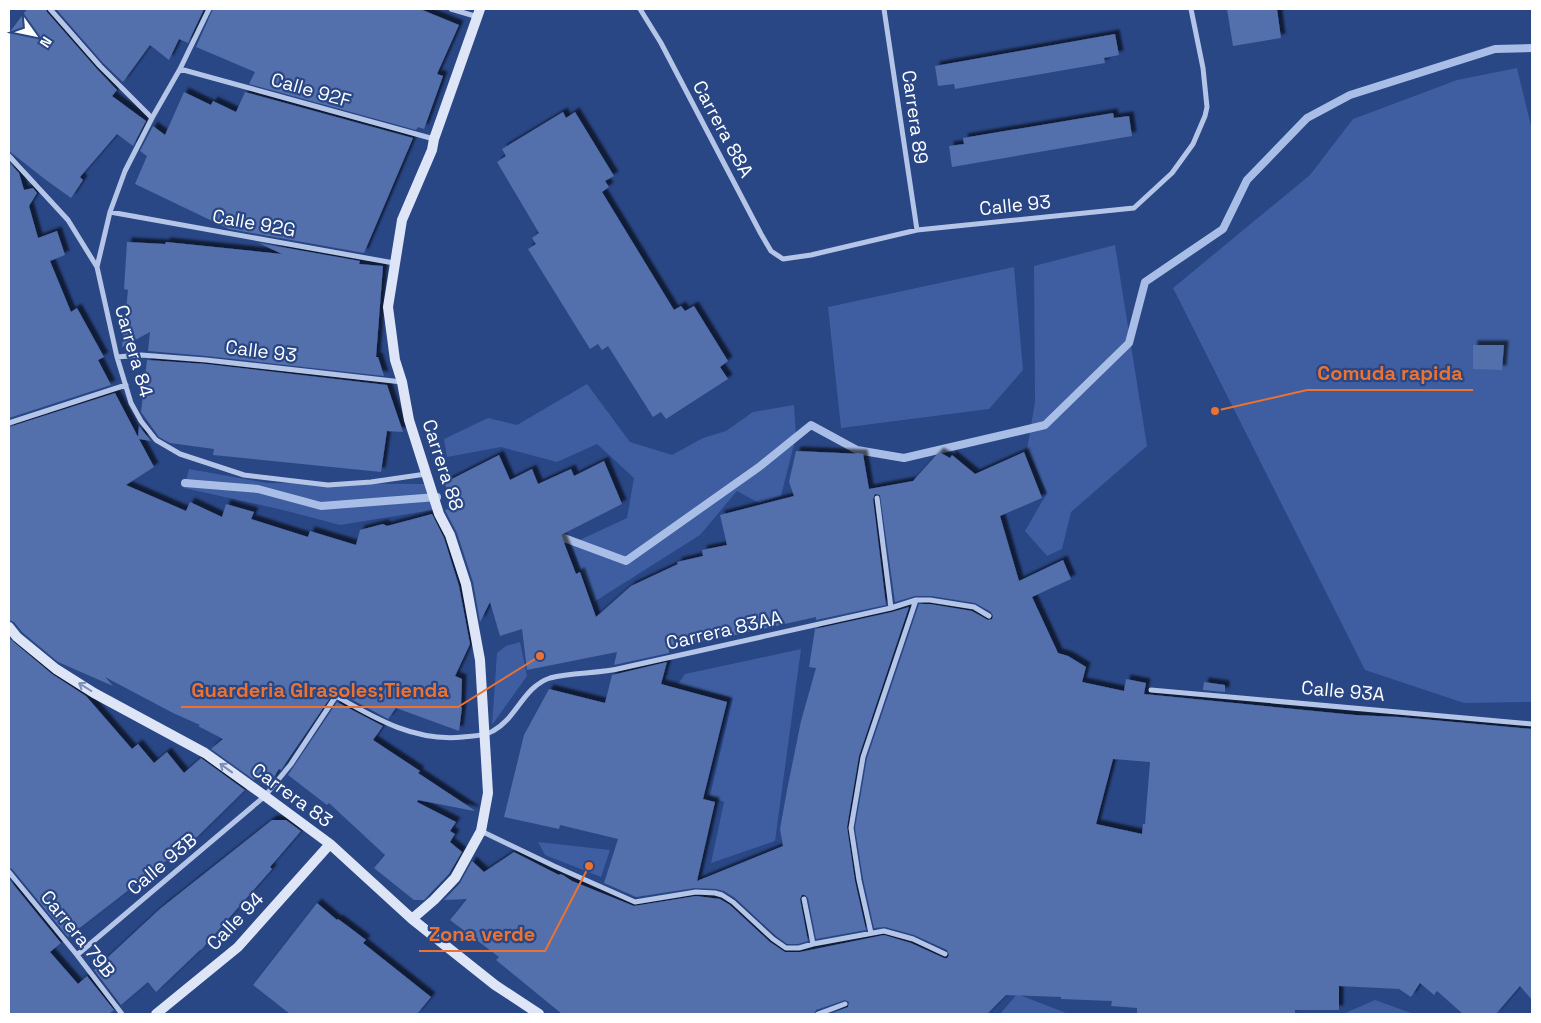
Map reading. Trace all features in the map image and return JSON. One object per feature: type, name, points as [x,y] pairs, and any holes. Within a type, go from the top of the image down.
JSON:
[{"type":"street","points":[[50,9],[100,66],[152,118]]},
{"type":"street","name":"Carrera 84","points":[[209,9],[180,69],[125,171],[110,212],[97,267],[117,357],[131,403],[156,440],[180,454],[244,476],[328,485],[429,479]]},
{"type":"street","points":[[450,9],[479,13]]},
{"type":"street","name":"Carrera 88A","points":[[640,9],[661,43],[761,234],[771,251],[783,259]]},
{"type":"street","name":"Carrera 89","points":[[884,9],[917,230]]},
{"type":"street","name":"Calle 93","points":[[783,259],[811,255],[917,230],[1134,208],[1172,173],[1193,144],[1205,116],[1207,107],[1203,68],[1191,9]]},
{"type":"street","name":"Carrera 88","points":[[412,919],[455,878],[481,831],[488,793],[480,660],[466,584],[450,534],[439,514],[410,420],[395,360],[388,307],[402,220],[432,150],[434,139],[479,13]]},
{"type":"street","name":"Calle 92F","points":[[180,69],[434,139]]},
{"type":"street","points":[[9,156],[68,220],[97,267]]},
{"type":"street","name":"Calle 92G","points":[[110,212],[394,262]]},
{"type":"street","name":"Calle 93","points":[[117,357],[141,355],[206,360],[402,382]]},
{"type":"street","points":[[9,423],[126,385]]},
{"type":"street","points":[[877,498],[891,608]]},
{"type":"street","points":[[871,933],[859,880],[851,828],[863,757],[916,600]]},
{"type":"street","name":"Carrera 83AA","points":[[483,734],[499,727],[534,686],[549,679],[616,670],[891,608],[916,600],[930,600],[974,607],[989,616]]},
{"type":"street","name":"Carrera 83","points":[[9,627],[16,637],[56,669],[94,693],[204,753],[265,796],[330,844],[412,919],[495,985],[539,1014]]},
{"type":"street","name":"Calle 93A","points":[[1151,690],[1532,724]]},
{"type":"street","name":"Calle 93B","points":[[77,955],[265,796],[291,764],[336,696],[382,722],[417,734],[439,738],[462,738],[483,734]]},
{"type":"street","points":[[481,831],[635,902],[696,892],[715,892],[728,898],[780,945],[793,949],[884,930],[913,939],[945,954]]},
{"type":"street","name":"Calle 94","points":[[156,1014],[238,947],[330,844]]},
{"type":"street","name":"Carrera 79B","points":[[9,872],[77,955],[122,1014]]},
{"type":"street","points":[[804,899],[813,944]]},
{"type":"street","points":[[818,1014],[845,1004]]},
{"type":"shaded area","points":[[1517,68],[1532,130],[1532,702],[1464,703],[1365,670],[1173,288],[1310,175],[1353,119],[1457,80]]},
{"type":"shaded area","points":[[1115,245],[1147,446],[1071,512],[1062,549],[1047,556],[1025,531],[1047,493],[1027,449],[1035,402],[1034,266]]},
{"type":"shaded area","points":[[1014,267],[1023,370],[989,409],[841,428],[828,307]]},
{"type":"shaded area","points":[[587,384],[630,442],[672,455],[703,438],[726,431],[753,412],[794,405],[796,436],[781,496],[759,503],[737,491],[700,535],[594,602],[571,544],[627,518],[634,478],[597,444],[557,462],[501,447],[447,457],[444,439],[488,418],[517,425]]},
{"type":"shaded area","points":[[189,469],[267,483],[426,484],[433,510],[340,525],[184,488]]},
{"type":"shaded area","points":[[520,642],[527,676],[492,725],[497,653],[506,646]]},
{"type":"shaded area","points":[[801,649],[775,841],[711,863],[724,802],[710,796],[733,698],[678,684],[685,674]]},
{"type":"shaded area","points":[[538,842],[610,850],[601,877],[545,855]]},
{"type":"shaded area","points":[[1017,994],[1066,1013],[1074,1014],[1000,1014]]},
{"type":"shaded area","points":[[1375,1000],[1414,1014],[1343,1014]]},
{"type":"building","points":[[27,9],[46,9],[117,90],[112,96],[146,121],[133,146],[117,134],[80,177],[83,180],[71,198],[9,151],[9,33]]},
{"type":"building","points":[[56,9],[204,9],[188,43],[179,39],[169,60],[150,45],[123,82],[103,63]]},
{"type":"building","points":[[213,9],[420,9],[459,25],[437,74],[443,76],[424,129],[418,127],[416,130],[249,84],[255,72],[196,47]]},
{"type":"building","points":[[1227,9],[1277,9],[1281,38],[1233,46]]},
{"type":"building","points":[[1115,34],[1119,55],[1104,58],[1105,63],[955,89],[954,84],[938,86],[935,66]]},
{"type":"building","points":[[184,92],[211,105],[213,101],[236,112],[245,92],[413,138],[364,253],[229,229],[135,184],[147,156],[140,151],[153,126],[165,135]]},
{"type":"building","points":[[563,112],[566,118],[575,112],[614,176],[605,181],[609,187],[602,192],[674,310],[681,306],[685,311],[694,306],[728,361],[720,367],[728,379],[666,419],[661,412],[653,417],[608,346],[602,350],[598,344],[590,349],[528,249],[536,244],[532,238],[539,233],[497,162],[506,156],[502,149]]},
{"type":"building","points":[[1113,113],[1114,118],[1129,116],[1132,136],[952,167],[949,146],[964,144],[963,138]]},
{"type":"building","points":[[9,162],[19,173],[24,190],[33,188],[37,193],[29,206],[38,238],[57,231],[65,255],[50,261],[71,312],[77,308],[104,357],[98,360],[111,385],[9,418]]},
{"type":"building","points":[[127,242],[165,244],[166,242],[282,254],[259,243],[360,261],[359,264],[383,266],[376,357],[378,357],[384,376],[148,351],[150,332],[122,347],[128,290],[124,289]]},
{"type":"building","points":[[1473,345],[1504,345],[1502,370],[1473,369]]},
{"type":"building","points":[[147,360],[206,364],[387,385],[403,432],[387,431],[381,472],[213,455],[214,449],[170,443],[159,437],[141,412]]},
{"type":"building","points":[[115,393],[138,437],[139,426],[151,441],[139,439],[154,467],[126,485],[186,511],[190,502],[222,517],[226,504],[254,512],[251,519],[308,537],[310,531],[356,545],[360,530],[383,524],[387,526],[432,514],[444,538],[459,586],[470,644],[455,676],[462,679],[462,707],[459,731],[396,708],[388,719],[338,692],[334,692],[281,770],[279,769],[272,780],[263,772],[254,780],[211,749],[223,739],[198,726],[200,725],[105,677],[113,686],[58,662],[22,632],[14,622],[9,620],[9,427]]},
{"type":"building","points":[[796,451],[863,454],[869,489],[913,481],[939,452],[950,458],[952,455],[975,474],[1024,452],[1042,498],[1000,516],[1019,581],[1063,560],[1071,579],[1032,597],[1058,653],[1068,656],[1086,667],[1082,682],[1124,691],[1126,679],[1146,683],[1144,694],[1355,715],[1532,729],[1532,1000],[1520,986],[1496,1014],[1463,1014],[1437,991],[1434,995],[1420,983],[1411,997],[1399,989],[1339,986],[1339,1010],[1295,1010],[1295,1014],[1137,1014],[1137,1008],[1111,1006],[1112,1001],[1006,995],[987,1014],[830,1014],[848,1007],[849,1002],[845,1000],[816,1010],[814,1014],[562,1014],[496,960],[499,957],[450,920],[467,899],[444,900],[460,883],[472,861],[484,872],[514,852],[572,881],[634,906],[696,896],[720,899],[730,905],[770,942],[785,952],[800,952],[884,935],[911,943],[944,958],[947,958],[949,955],[947,950],[914,935],[885,927],[874,928],[863,879],[855,828],[867,758],[919,604],[972,611],[988,620],[992,619],[993,616],[991,612],[975,603],[931,596],[915,596],[895,602],[880,495],[875,494],[873,499],[886,605],[694,642],[669,648],[669,653],[614,665],[617,652],[527,670],[522,629],[500,636],[490,602],[480,622],[473,582],[457,533],[445,510],[456,507],[444,483],[499,455],[510,480],[532,469],[538,484],[571,469],[574,476],[604,461],[622,504],[561,535],[576,574],[580,572],[596,617],[631,586],[678,564],[677,562],[703,556],[702,550],[727,545],[720,515],[794,496],[789,482]],"holes":[[[1113,759],[1150,762],[1145,824],[1143,824],[1142,834],[1096,824]]]},
{"type":"building","points":[[909,607],[859,756],[847,827],[855,881],[866,930],[816,939],[808,898],[805,895],[802,895],[800,899],[808,941],[798,944],[787,944],[735,898],[724,891],[695,888],[636,897],[604,883],[618,839],[560,825],[559,829],[504,817],[524,735],[549,689],[605,703],[612,675],[667,662],[661,684],[727,702],[703,799],[715,802],[697,881],[783,846],[780,829],[787,790],[801,721],[816,668],[809,667],[815,629]]},
{"type":"building","points":[[9,638],[52,674],[86,696],[132,749],[138,744],[154,763],[167,752],[184,773],[201,758],[245,790],[197,837],[68,937],[12,869],[9,868]]},
{"type":"building","points":[[1204,682],[1225,685],[1225,692],[1203,690]]},
{"type":"building","points":[[337,702],[383,726],[373,740],[474,810],[418,800],[417,802],[456,822],[450,831],[455,834],[450,842],[462,852],[449,874],[424,900],[414,900],[374,868],[385,855],[329,803],[327,805],[288,775]]},
{"type":"building","points":[[272,820],[286,820],[301,831],[270,867],[272,869],[201,950],[156,992],[148,982],[121,1005],[94,970],[161,908]]},
{"type":"building","points":[[9,879],[61,943],[50,952],[78,984],[87,976],[114,1010],[109,1014],[9,1014]]},
{"type":"building","points":[[317,903],[337,920],[366,940],[363,943],[431,997],[417,1014],[290,1014],[253,985]]},
{"type":"waterway","points":[[558,540],[564,538],[626,561],[759,467],[811,425],[857,450],[904,458],[1045,425],[1129,343],[1145,282],[1223,229],[1247,180],[1307,118],[1350,95],[1495,49],[1532,48]]},
{"type":"waterway","points":[[185,483],[258,489],[321,506],[437,497]]},
{"type":"place","name":"Comuda rapida","points":[[1215,411]]},
{"type":"place","name":"Guarderia GIrasoles;Tienda","points":[[540,656]]},
{"type":"place","name":"Zona verde","points":[[589,866]]}]
